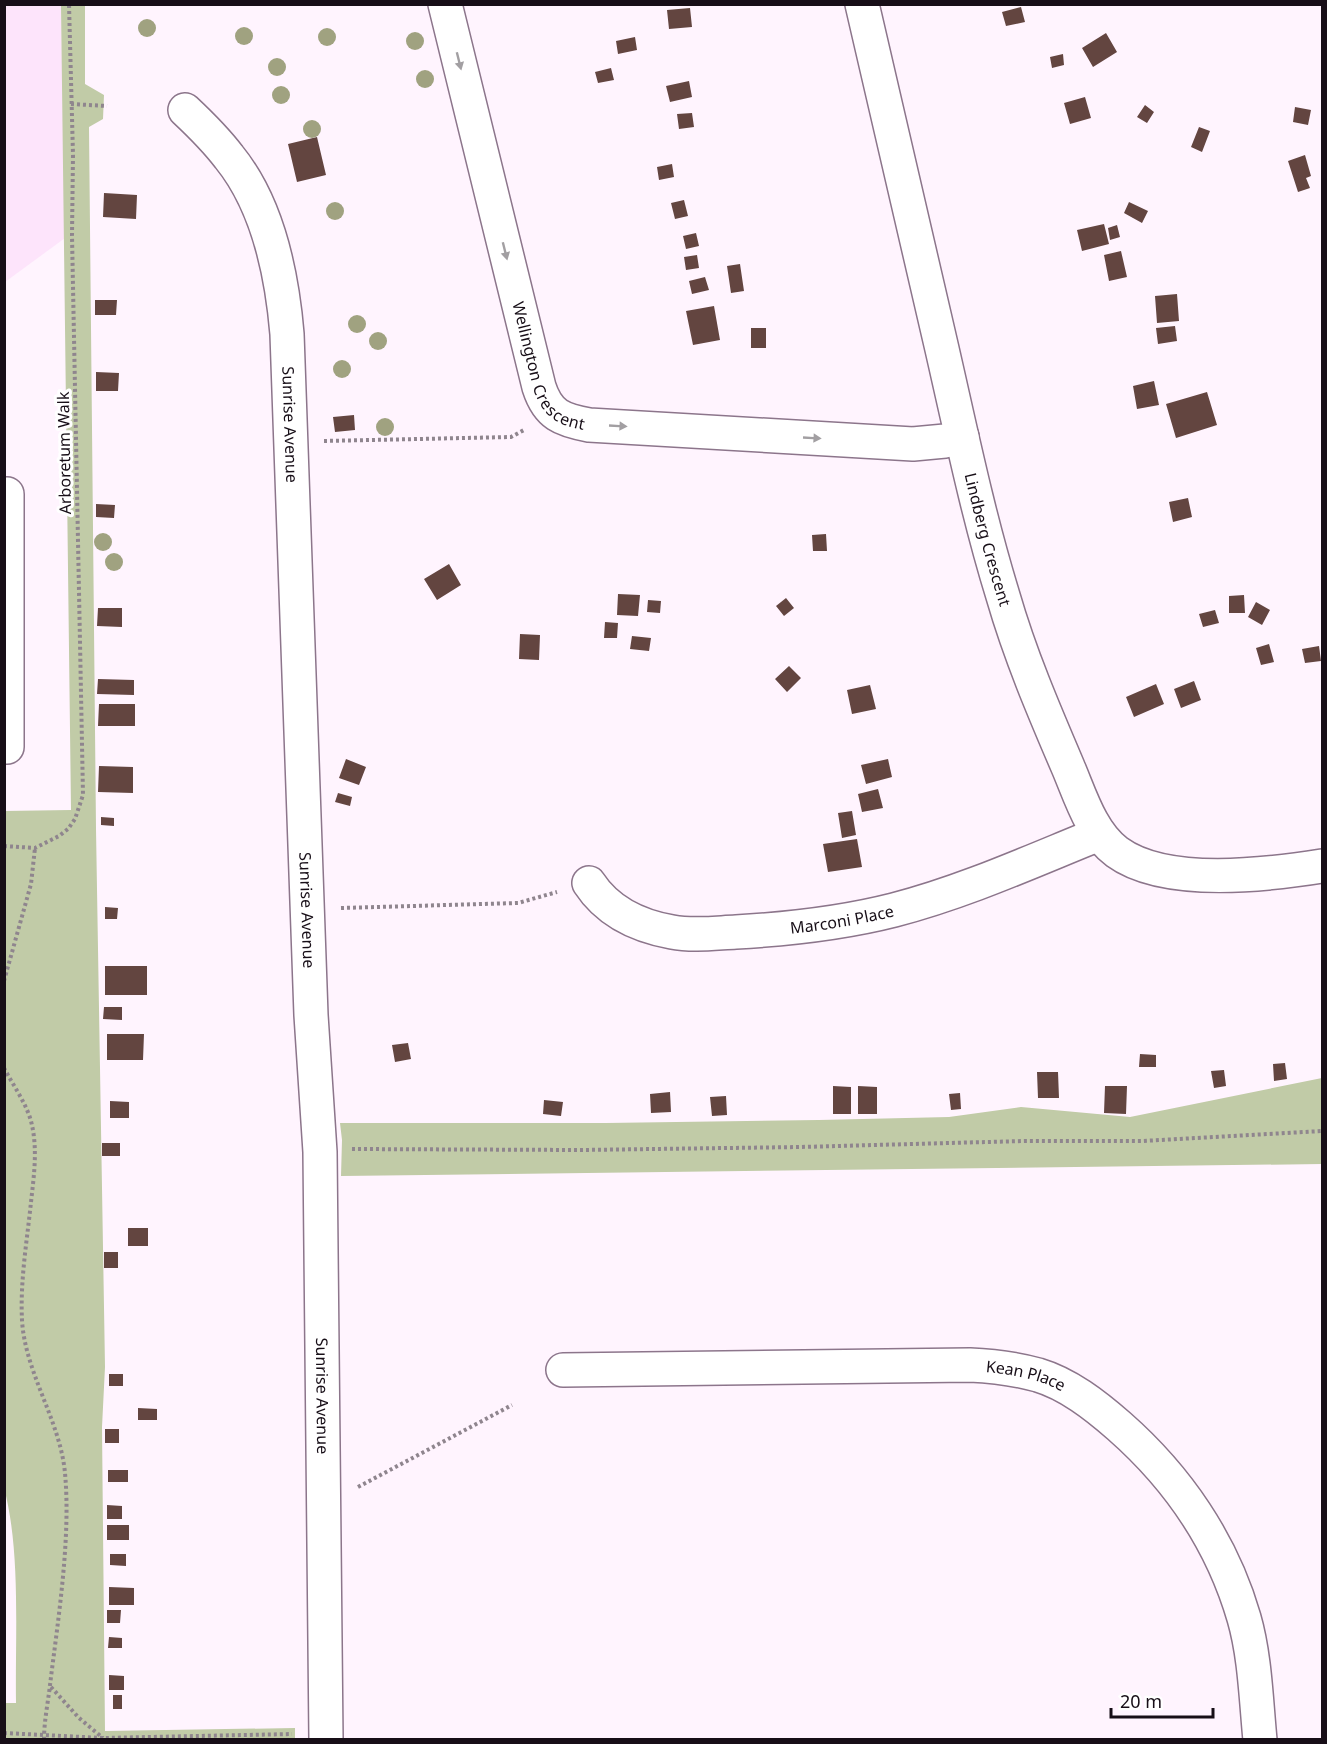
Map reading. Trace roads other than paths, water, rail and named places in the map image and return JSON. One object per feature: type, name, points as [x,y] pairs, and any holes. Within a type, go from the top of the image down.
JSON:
[{"type":"street","name":"Wellington Crescent","points":[[445,4],[539,387],[550,410],[562,418],[589,425],[913,444],[962,437]]},
{"type":"street","name":"Lindberg Crescent","points":[[861,4],[990,552],[1017,639],[1051,728],[1099,834],[1115,851],[1133,862],[1160,869],[1188,873],[1253,874],[1323,866]]},
{"type":"street","name":"Sunrise Avenue","points":[[185,110],[231,159],[265,223],[276,256],[284,296],[287,334],[307,909],[320,1152],[322,1496],[312,1737]]},
{"type":"street","points":[[4,747],[8,747],[8,494]]},
{"type":"street","name":"Marconi Place","points":[[589,883],[598,896],[613,910],[653,927],[696,934],[770,930],[893,910],[970,885],[1099,834]]},
{"type":"street","name":"Kean Place","points":[[563,1370],[970,1365],[1017,1370],[1061,1385],[1106,1414],[1151,1455],[1172,1480],[1206,1530],[1235,1590],[1245,1620],[1260,1740]]}]
